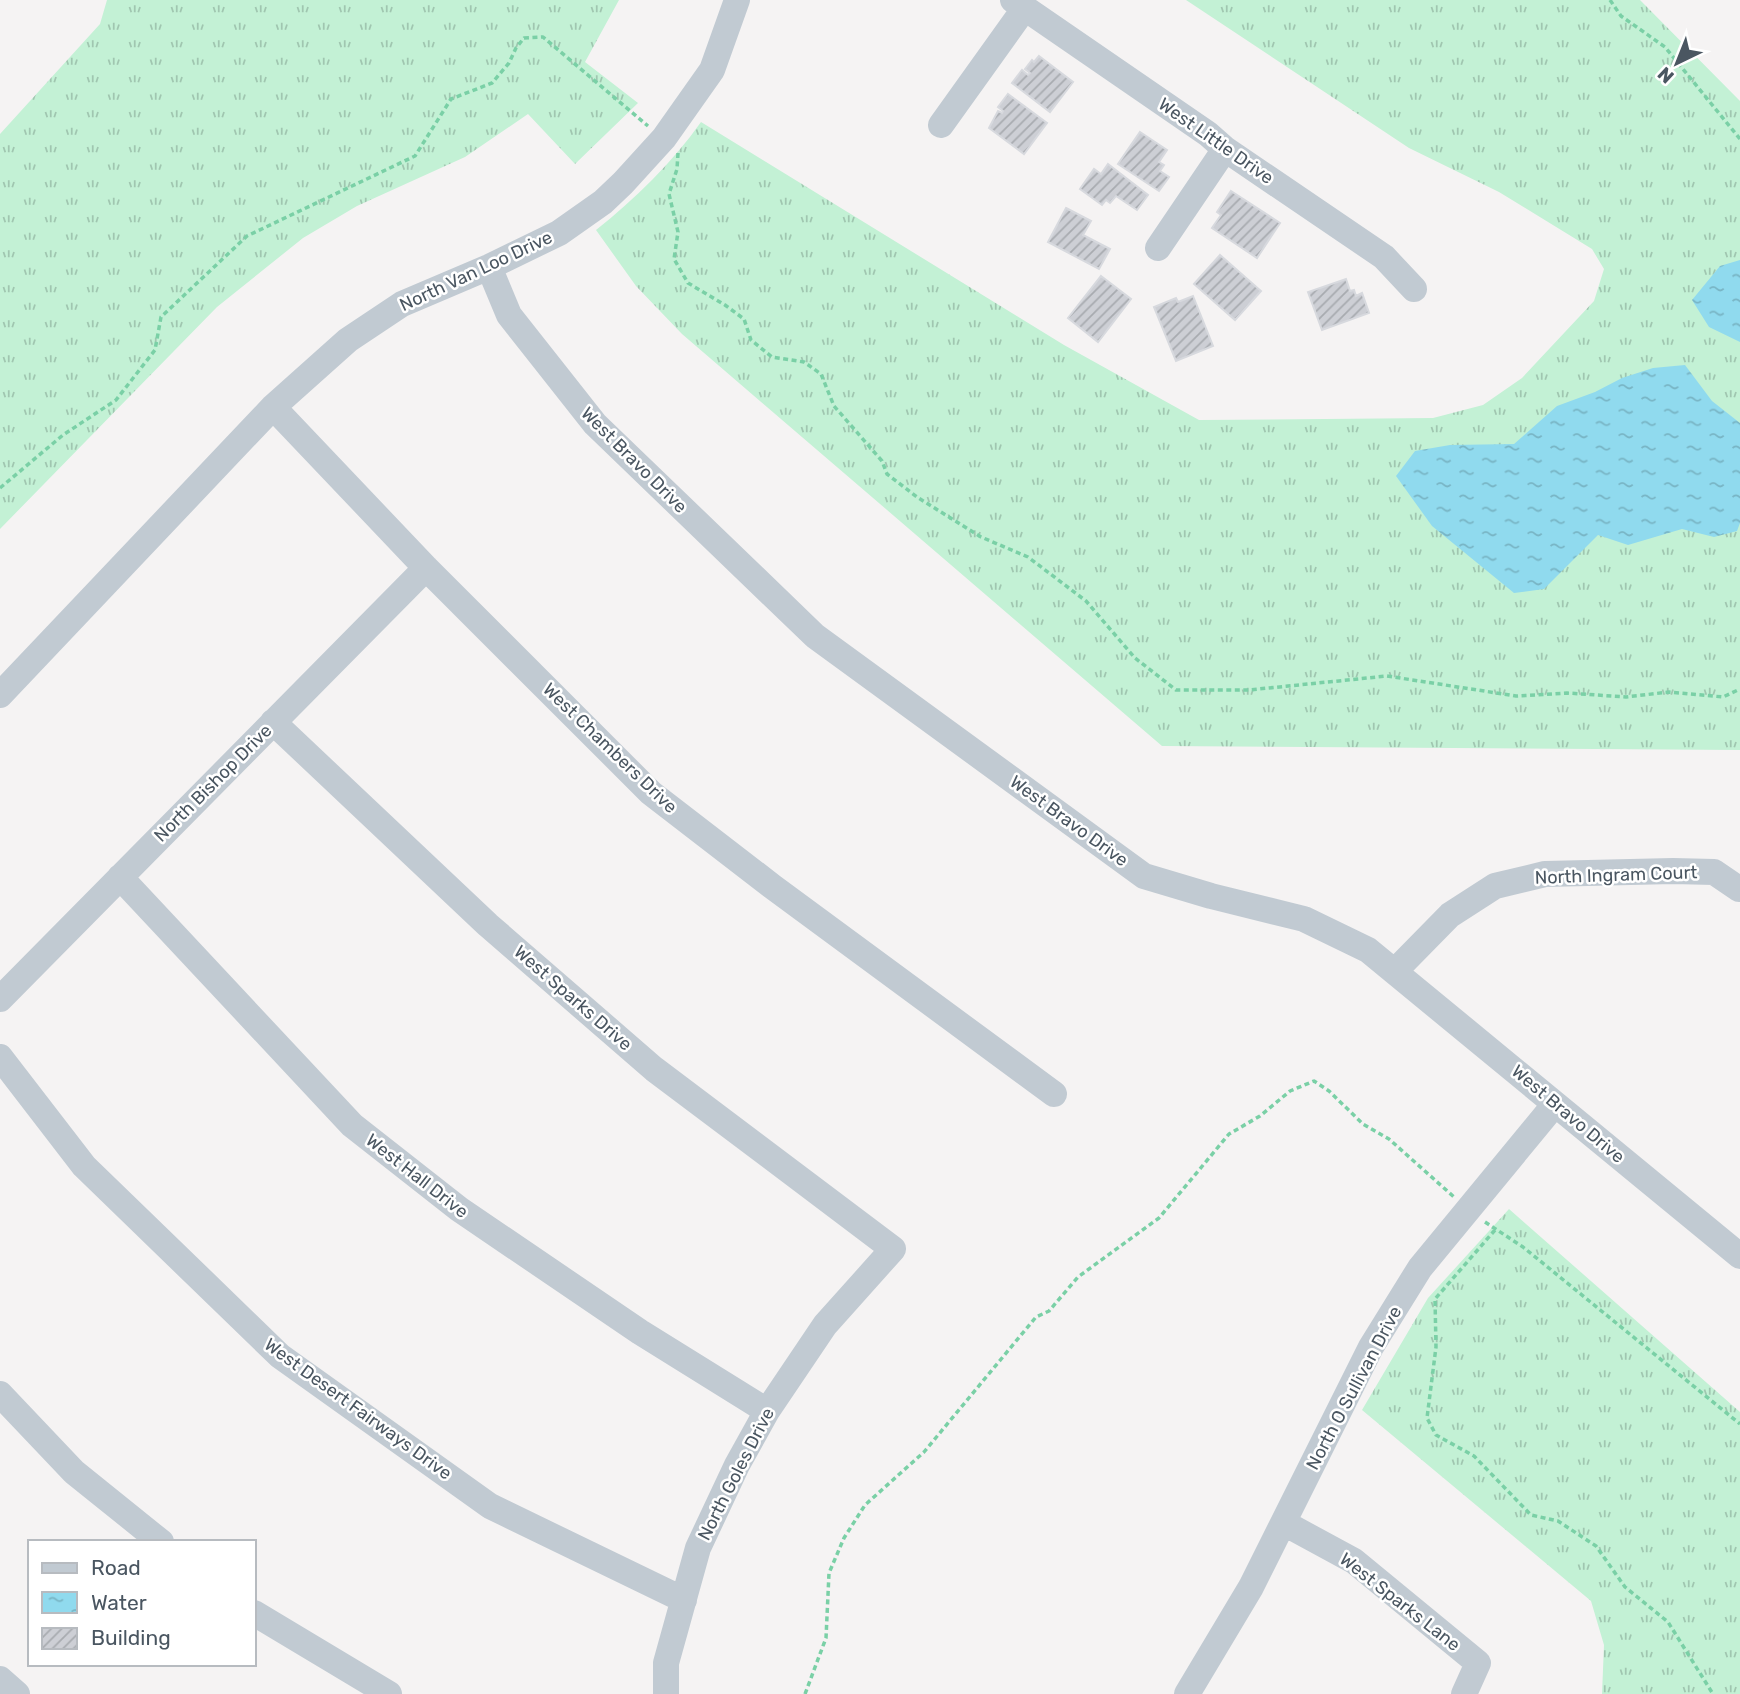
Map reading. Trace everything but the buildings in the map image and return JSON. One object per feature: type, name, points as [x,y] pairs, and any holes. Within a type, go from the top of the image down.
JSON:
[{"type":"street","name":"North Van Loo Drive","points":[[0,695],[273,407],[348,340],[401,304],[489,267],[559,233],[603,202],[664,138],[712,70],[737,0]]},
{"type":"street","points":[[941,125],[1018,4]]},
{"type":"street","name":"West Little Drive","points":[[1018,4],[1384,257],[1414,289]]},
{"type":"street","points":[[1158,247],[1225,149]]},
{"type":"street","name":"West Bravo Drive","points":[[489,267],[509,316],[595,424],[815,636],[1144,876],[1304,919],[1367,950],[1740,1256]]},
{"type":"street","name":"West Chambers Drive","points":[[273,407],[426,568],[651,793],[773,887],[1054,1094]]},
{"type":"street","name":"North Bishop Drive","points":[[0,999],[426,568]]},
{"type":"street","name":"West Sparks Drive","points":[[273,722],[488,925],[654,1069],[893,1249]]},
{"type":"street","name":"North Ingram Court","points":[[1395,971],[1450,915],[1495,886],[1507,883],[1545,874],[1714,872],[1739,889]]},
{"type":"street","name":"West Hall Drive","points":[[120,877],[352,1125],[458,1209],[640,1332],[767,1411]]},
{"type":"street","name":"West Desert Fairways Drive","points":[[0,1057],[84,1166],[280,1356],[490,1506],[684,1600]]},
{"type":"street","name":"North O Sullivan Drive","points":[[1187,1694],[1251,1587],[1371,1347],[1420,1268],[1555,1104]]},
{"type":"street","name":"North Goles Drive","points":[[666,1694],[666,1663],[698,1548],[737,1465],[767,1411],[824,1325],[893,1249]]},
{"type":"street","points":[[0,1394],[74,1472],[159,1540]]},
{"type":"street","name":"West Sparks Lane","points":[[1283,1523],[1354,1561],[1478,1662],[1464,1694]]},
{"type":"street","points":[[256,1614],[389,1694]]},
{"type":"street","points":[[0,1679],[17,1694]]},
{"type":"path","points":[[1610,0],[1621,16],[1665,47],[1740,139]]},
{"type":"path","points":[[0,488],[63,435],[116,400],[155,350],[161,317],[247,236],[415,156],[451,99],[492,83],[509,64],[516,47],[524,38],[543,37],[653,130]]},
{"type":"path","points":[[675,146],[678,154],[677,169],[669,194],[678,232],[674,258],[688,284],[744,319],[751,340],[772,357],[804,362],[821,374],[834,407],[882,461],[887,474],[917,497],[981,537],[1028,558],[1086,601],[1135,658],[1176,690],[1249,690],[1387,676],[1516,696],[1567,693],[1626,697],[1670,691],[1723,697],[1740,689]]},
{"type":"path","points":[[805,1694],[826,1638],[829,1573],[844,1538],[865,1505],[924,1452],[1036,1317],[1049,1311],[1078,1277],[1159,1218],[1229,1134],[1260,1116],[1290,1091],[1314,1081],[1329,1091],[1363,1124],[1389,1139],[1457,1199]]},
{"type":"path","points":[[1481,1218],[1523,1247],[1740,1424]]},
{"type":"path","points":[[1495,1230],[1435,1299],[1436,1347],[1427,1419],[1436,1435],[1474,1456],[1531,1515],[1558,1521],[1595,1546],[1625,1587],[1668,1622],[1713,1694]]},
{"type":"green space","points":[[107,0],[619,0],[585,62],[638,103],[575,164],[528,114],[465,157],[357,206],[303,238],[217,307],[0,529],[0,134],[100,24]]},
{"type":"green space","points":[[1186,0],[1640,0],[1740,101],[1740,750],[1162,746],[682,334],[636,286],[596,230],[652,180],[701,122],[1064,345],[1199,420],[1433,418],[1483,405],[1522,378],[1594,301],[1604,269],[1592,249],[1499,192],[1409,148]]},
{"type":"green space","points":[[1509,1209],[1740,1412],[1740,1694],[1602,1694],[1604,1645],[1591,1601],[1362,1410],[1428,1298]]},
{"type":"water","points":[[1740,260],[1740,342],[1709,327],[1692,300],[1720,266]]},
{"type":"water","points":[[1685,365],[1712,401],[1740,423],[1740,523],[1737,531],[1714,537],[1682,529],[1628,545],[1598,535],[1544,589],[1514,593],[1432,526],[1396,476],[1415,451],[1450,445],[1514,444],[1557,406],[1595,392],[1622,378],[1653,368]]}]
